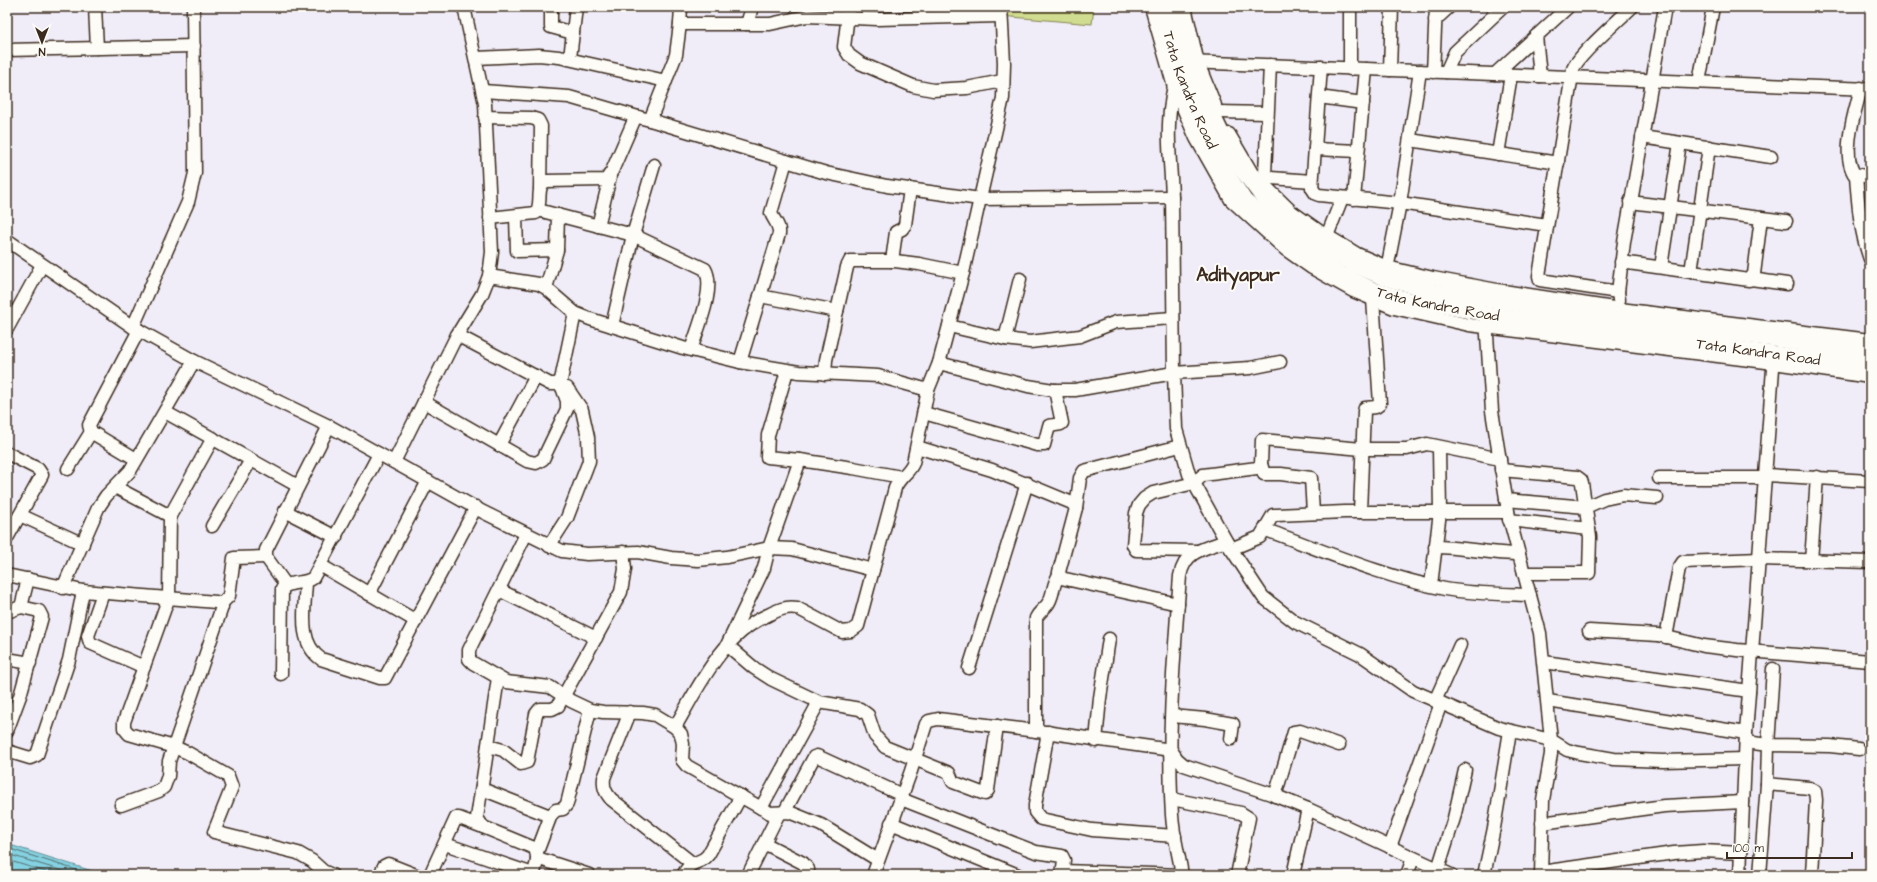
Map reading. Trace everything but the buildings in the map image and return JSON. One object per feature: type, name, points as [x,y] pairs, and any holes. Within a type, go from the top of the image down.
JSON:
[{"type":"main road","name":"Tata Kandra Road","points":[[1161,7],[1235,161],[1263,198],[1287,215],[1317,244],[1352,264],[1386,273],[1486,313],[1619,314],[1870,367]]},
{"type":"main road","name":"Tata Kandra Road","points":[[1173,7],[1188,65],[1223,168],[1245,201],[1304,252],[1340,274],[1374,290],[1405,299],[1486,313],[1775,346],[1870,353]]},
{"type":"street","points":[[95,7],[97,48]]},
{"type":"street","points":[[136,459],[91,432],[89,429],[90,422],[136,328],[193,188],[195,173],[193,7]]},
{"type":"street","points":[[394,462],[457,335],[482,294],[489,276],[492,252],[486,117],[483,91],[464,7]]},
{"type":"street","points":[[551,7],[550,27],[573,33]]},
{"type":"street","points":[[570,58],[576,7]]},
{"type":"street","points":[[650,120],[676,55],[681,7]]},
{"type":"street","points":[[747,24],[752,7]]},
{"type":"street","points":[[1151,7],[1174,87],[1196,138],[1231,200],[1258,225],[1290,253],[1312,268],[1346,287],[1394,308],[1486,313],[1492,411],[1508,510],[1540,633],[1548,701],[1551,754],[1543,800],[1541,873],[1674,853],[1703,851],[1741,853]]},
{"type":"street","points":[[1185,7],[1188,65],[1218,112],[1252,173],[1287,215],[1327,236],[1386,273],[1433,278],[1619,314],[1618,292],[1621,262],[1630,202],[1665,7]]},
{"type":"street","points":[[1350,7],[1350,69]]},
{"type":"street","points":[[1390,70],[1392,7]]},
{"type":"street","points":[[1433,72],[1436,7]]},
{"type":"street","points":[[1435,20],[1449,7]]},
{"type":"street","points":[[1446,72],[1455,52],[1503,7]]},
{"type":"street","points":[[1495,74],[1568,7]]},
{"type":"street","points":[[1527,295],[1540,280],[1547,225],[1574,65],[1603,34],[1632,7]]},
{"type":"street","points":[[1699,82],[1713,7]]},
{"type":"street","points":[[680,24],[770,24],[807,16],[847,12],[1001,12],[1004,64],[1002,81],[1003,98],[963,273],[939,364],[928,390],[912,467],[901,477],[895,488],[858,626],[851,631],[842,632],[797,608],[782,608],[756,620],[727,645]]},
{"type":"street","points":[[847,12],[844,46],[849,55],[860,64],[913,86],[933,90],[947,90],[1002,81]]},
{"type":"street","points":[[1536,36],[1540,76]]},
{"type":"street","points":[[7,50],[194,46]]},
{"type":"street","points":[[476,58],[539,55],[570,58],[666,81]]},
{"type":"street","points":[[1188,65],[1174,87],[1170,104],[1168,141],[1172,197],[1174,404],[1176,429],[1189,474],[1228,545],[1263,598],[1295,622],[1360,654],[1413,691],[1510,731],[1551,740],[1567,750],[1579,754],[1614,759],[1663,761],[1745,759]]},
{"type":"street","points":[[1188,65],[1270,65],[1865,88],[1849,142],[1851,166],[1856,175],[1861,231],[1870,259]]},
{"type":"street","points":[[1270,65],[1265,174],[1271,178],[1312,181]]},
{"type":"street","points":[[1321,68],[1312,181],[1312,188],[1316,194],[1400,203],[1547,225]]},
{"type":"street","points":[[1327,236],[1348,198],[1358,151],[1366,69]]},
{"type":"street","points":[[1386,273],[1400,203],[1420,71]]},
{"type":"street","points":[[1498,154],[1511,75]]},
{"type":"street","points":[[483,91],[569,97],[826,173],[910,189],[980,199],[1172,197]]},
{"type":"street","points":[[1319,97],[1362,103]]},
{"type":"street","points":[[1218,112],[1267,113]]},
{"type":"street","points":[[486,117],[531,118],[538,120],[541,126],[540,188],[538,210],[534,214],[490,218]]},
{"type":"street","points":[[598,226],[610,177],[632,122],[638,117]]},
{"type":"street","points":[[1642,137],[1771,157]]},
{"type":"street","points":[[1410,140],[1558,163]]},
{"type":"street","points":[[1661,267],[1680,143]]},
{"type":"street","points":[[1691,272],[1709,148]]},
{"type":"street","points":[[1315,149],[1358,151]]},
{"type":"street","points":[[740,362],[778,234],[778,223],[771,213],[786,161]]},
{"type":"street","points":[[612,326],[633,235],[654,165]]},
{"type":"street","points":[[1856,175],[1870,177]]},
{"type":"street","points":[[540,188],[543,183],[550,180],[599,181],[610,177]]},
{"type":"street","points":[[892,261],[896,232],[902,229],[905,224],[910,189]]},
{"type":"street","points":[[1630,202],[1786,222]]},
{"type":"street","points":[[538,210],[633,235],[701,266],[708,274],[709,281],[707,298],[691,350]]},
{"type":"street","points":[[546,288],[557,250],[558,215]]},
{"type":"street","points":[[516,216],[517,251],[557,250]]},
{"type":"street","points":[[1751,279],[1754,274],[1761,218]]},
{"type":"street","points":[[7,240],[136,328],[194,361],[329,426],[549,546],[575,554],[638,552],[671,558],[698,560],[727,557],[768,548],[792,549],[873,570]]},
{"type":"street","points":[[825,374],[825,364],[847,267],[850,261],[892,261],[919,264],[963,273]]},
{"type":"street","points":[[1621,262],[1787,284]]},
{"type":"street","points":[[7,329],[42,265]]},
{"type":"street","points":[[489,276],[530,282],[546,288],[575,313],[691,350],[740,362],[787,371],[878,376],[928,390]]},
{"type":"street","points":[[1004,340],[1020,279]]},
{"type":"street","points":[[1540,280],[1618,292]]},
{"type":"street","points":[[760,296],[837,310]]},
{"type":"street","points":[[1360,512],[1364,411],[1365,408],[1376,407],[1380,404],[1373,299]]},
{"type":"street","points":[[424,402],[527,461],[536,463],[543,459],[568,406],[561,381],[575,313]]},
{"type":"street","points":[[949,326],[1004,340],[1030,342],[1080,336],[1116,322],[1173,318]]},
{"type":"street","points":[[457,335],[554,385],[561,381]]},
{"type":"street","points":[[1775,346],[1870,340]]},
{"type":"street","points":[[1775,346],[1870,377]]},
{"type":"street","points":[[1740,875],[1746,738],[1775,346]]},
{"type":"street","points":[[63,588],[98,508],[106,496],[123,479],[165,412],[194,361]]},
{"type":"street","points":[[939,364],[1028,386],[1055,390],[1075,390],[1174,373],[1250,368],[1280,362]]},
{"type":"street","points":[[787,371],[768,435],[766,455],[769,459],[800,460],[901,477]]},
{"type":"street","points":[[499,445],[536,376]]},
{"type":"street","points":[[549,546],[567,518],[589,461],[588,438],[582,410],[561,381]]},
{"type":"street","points":[[924,413],[1037,445],[1044,445],[1049,426],[1061,424],[1062,422],[1055,390]]},
{"type":"street","points":[[165,412],[298,486]]},
{"type":"street","points":[[286,585],[266,557],[267,547],[329,426]]},
{"type":"street","points":[[68,469],[91,432]]},
{"type":"street","points":[[213,438],[170,516],[169,598],[124,722],[124,728],[129,734],[174,746],[228,776],[231,790],[214,832],[298,853],[312,861],[323,871],[332,875]]},
{"type":"street","points":[[1313,513],[1311,478],[1281,474],[1264,474],[1261,464],[1261,442],[1264,440],[1362,449],[1407,449],[1427,444],[1501,465],[1579,478],[1582,483],[1591,547],[1589,572],[1524,573]]},
{"type":"street","points":[[1176,836],[1092,830],[1041,819],[1035,812],[1042,731],[1036,618],[1038,613],[1047,605],[1054,583],[1059,575],[1076,508],[1080,478],[1084,471],[1180,446]]},
{"type":"street","points":[[917,447],[978,465],[1027,483],[1069,501],[1076,508]]},
{"type":"street","points":[[1431,585],[1440,512],[1439,448]]},
{"type":"street","points":[[7,453],[38,469],[42,474],[7,538]]},
{"type":"street","points":[[281,674],[282,589],[286,585],[306,582],[313,578],[336,538],[379,454]]},
{"type":"street","points":[[212,526],[251,460]]},
{"type":"street","points":[[675,727],[705,676],[727,645],[764,568],[768,548],[800,460]]},
{"type":"street","points":[[1261,464],[1255,469],[1203,474],[1194,483],[1153,493],[1145,498],[1139,505],[1136,513],[1134,548],[1139,551],[1197,551],[1256,540],[1266,530],[1273,515],[1360,512],[1440,512],[1586,507],[1604,499],[1623,495],[1657,498]]},
{"type":"street","points":[[1660,478],[1766,476],[1817,477],[1870,482]]},
{"type":"street","points":[[1811,561],[1817,477]]},
{"type":"street","points":[[369,594],[428,481]]},
{"type":"street","points":[[969,668],[1027,483]]},
{"type":"street","points":[[115,487],[170,516]]},
{"type":"street","points":[[306,582],[305,634],[311,649],[321,659],[380,678],[385,678],[476,507]]},
{"type":"street","points":[[1508,510],[1589,529]]},
{"type":"street","points":[[285,511],[336,538]]},
{"type":"street","points":[[20,515],[83,544]]},
{"type":"street","points":[[1266,530],[1375,569],[1431,585],[1467,591],[1530,595]]},
{"type":"street","points":[[526,534],[469,650],[469,660],[498,678],[513,683],[543,685],[550,687],[590,710],[603,712],[630,712],[655,716],[675,727],[681,734],[683,744],[682,756],[684,763],[761,808],[770,812],[794,813],[825,827],[878,860]]},
{"type":"street","points":[[1435,547],[1453,547],[1495,554],[1519,554]]},
{"type":"street","points":[[748,875],[764,843],[814,757],[817,756],[901,797],[1036,852],[1062,856],[1064,860],[1062,873],[1182,875],[1172,816],[1172,716],[1181,567],[1185,560],[1197,551]]},
{"type":"street","points":[[488,746],[503,750],[517,762],[526,763],[528,760],[538,711],[540,709],[555,708],[564,696],[621,592],[625,570],[623,552]]},
{"type":"street","points":[[121,805],[159,791],[164,787],[168,776],[169,761],[222,608],[221,604],[229,596],[234,558],[266,557]]},
{"type":"street","points":[[1666,637],[1679,568],[1683,562],[1760,559],[1870,562]]},
{"type":"street","points":[[320,566],[416,621]]},
{"type":"street","points":[[7,575],[83,591],[216,602],[221,604]]},
{"type":"street","points":[[1059,575],[1064,580],[1178,604]]},
{"type":"street","points":[[21,607],[28,580]]},
{"type":"street","points":[[499,590],[596,638]]},
{"type":"street","points":[[7,751],[30,758],[38,755],[69,660],[83,591]]},
{"type":"street","points":[[103,593],[88,636],[90,643],[144,667]]},
{"type":"street","points":[[7,612],[21,607],[39,611],[42,617],[30,663],[10,715],[7,731]]},
{"type":"street","points":[[1589,631],[1638,633],[1666,637],[1716,648],[1870,661]]},
{"type":"street","points":[[1096,741],[1100,698],[1109,639]]},
{"type":"street","points":[[727,645],[762,674],[819,702],[860,709],[868,715],[878,741],[892,751],[949,773],[953,782],[985,794],[988,790],[997,726]]},
{"type":"street","points":[[1390,847],[1438,702],[1460,645]]},
{"type":"street","points":[[7,659],[30,663]]},
{"type":"street","points":[[1544,662],[1750,691]]},
{"type":"street","points":[[1760,875],[1774,669]]},
{"type":"street","points":[[483,827],[477,818],[498,678]]},
{"type":"street","points":[[1548,701],[1746,738],[1768,745],[1830,746],[1859,749]]},
{"type":"street","points":[[761,808],[819,702]]},
{"type":"street","points":[[445,844],[533,874],[537,855],[550,816],[553,812],[563,809],[567,804],[590,710]]},
{"type":"street","points":[[630,712],[604,778],[603,786],[606,794],[611,800],[692,863]]},
{"type":"street","points":[[1172,716],[1205,718],[1233,724],[1231,739]]},
{"type":"street","points":[[873,875],[915,760],[924,730],[929,721],[938,720],[1042,731],[1096,741],[1171,750],[1177,759],[1184,765],[1275,796],[1308,809],[1451,875]]},
{"type":"street","points":[[1275,796],[1294,732],[1300,731],[1339,745]]},
{"type":"street","points":[[1484,875],[1494,828],[1510,731]]},
{"type":"street","points":[[1438,869],[1454,818],[1466,770]]},
{"type":"street","points":[[1767,784],[1810,788],[1815,791],[1816,800],[1812,875]]},
{"type":"street","points":[[482,789],[550,816]]},
{"type":"street","points":[[683,875],[687,867],[692,863],[703,859],[708,855],[741,796]]},
{"type":"street","points":[[1172,798],[1241,813],[1249,818],[1237,875]]},
{"type":"street","points":[[1542,823],[1664,806],[1743,802]]},
{"type":"street","points":[[1293,875],[1308,809]]},
{"type":"street","points":[[431,875],[456,818],[459,818],[530,846],[537,855],[590,875]]},
{"type":"street","points":[[891,823],[1018,875]]},
{"type":"street","points":[[764,843],[807,865],[807,875]]},
{"type":"street","points":[[1407,875],[1413,858]]},
{"type":"street","points":[[380,875],[384,866],[388,864],[416,875]]},
{"type":"green space","points":[[1001,7],[1094,7],[1092,24],[1000,16]]},
{"type":"water","points":[[7,844],[105,875],[7,875]]},
{"type":"district","name":"Adityapur","points":[[1238,275]]}]
